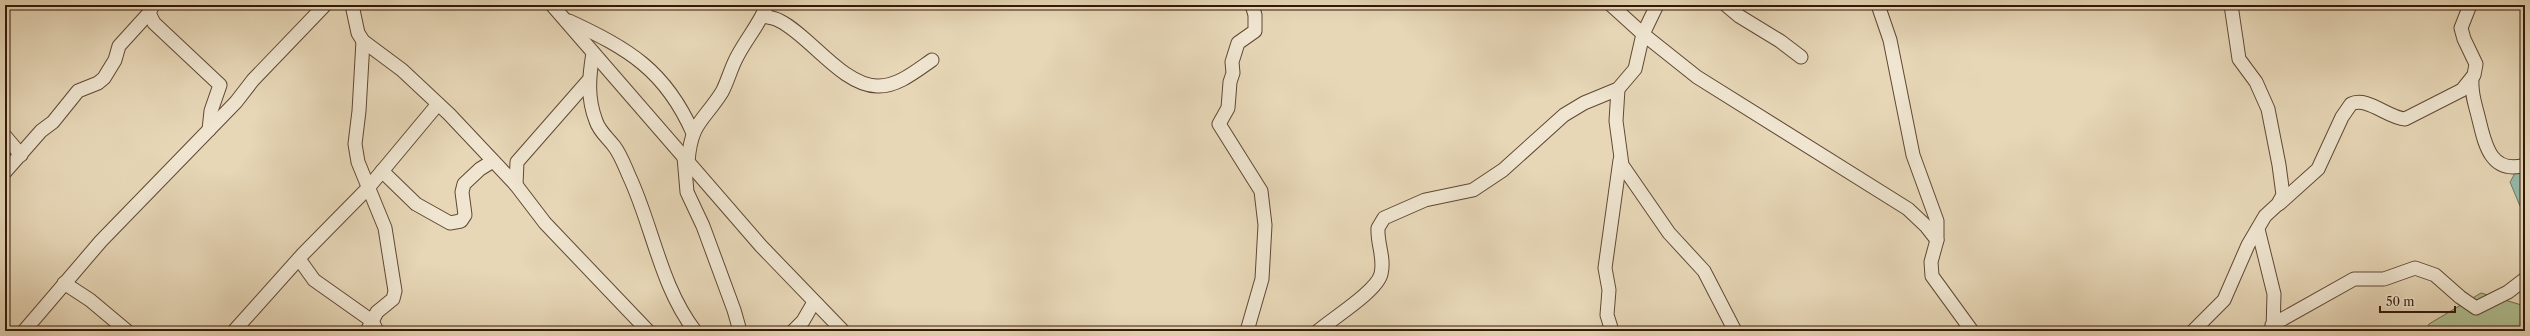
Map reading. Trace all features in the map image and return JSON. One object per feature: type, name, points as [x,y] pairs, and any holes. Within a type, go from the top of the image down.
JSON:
[{"type":"street","points":[[24,331],[101,241],[209,130],[325,5]]},
{"type":"street","points":[[352,5],[358,33],[363,40],[402,70],[438,104],[516,185],[545,223],[647,328]]},
{"type":"street","points":[[552,5],[761,246],[843,331]]},
{"type":"street","points":[[1247,331],[1262,279],[1265,226],[1261,191],[1219,124],[1228,108],[1230,82],[1233,73],[1232,62],[1238,43],[1255,29],[1255,15],[1252,5]]},
{"type":"street","points":[[1611,5],[1643,34],[1697,77],[1908,209],[1926,226],[1936,240]]},
{"type":"street","points":[[1318,331],[1369,292],[1381,275],[1382,257],[1378,228],[1384,218],[1425,200],[1473,190],[1503,170],[1564,115],[1584,103],[1603,96],[1618,88],[1635,69],[1643,34],[1657,5]]},
{"type":"street","points":[[1726,5],[1739,16],[1780,41],[1801,57]]},
{"type":"street","points":[[2231,5],[2240,59],[2256,82],[2270,122],[2283,191],[2278,204]]},
{"type":"street","points":[[2193,331],[2224,300],[2248,245],[2266,216],[2318,169],[2342,116],[2351,104],[2361,102],[2387,114],[2405,119],[2462,90],[2472,79],[2476,64],[2464,39],[2461,28],[2470,5]]},
{"type":"street","points":[[1880,8],[1890,40],[1913,155],[1937,221],[1936,240],[1931,262],[1932,276],[1972,331]]},
{"type":"street","points":[[151,9],[154,22],[176,41],[193,62],[218,81],[219,90],[212,111],[209,130]]},
{"type":"street","points":[[5,172],[41,131],[53,122],[78,91],[98,83],[104,78],[115,60],[119,46],[151,9]]},
{"type":"street","points":[[740,331],[734,310],[703,226],[687,192],[686,159],[693,133],[698,122],[714,104],[723,89],[737,56],[768,9],[780,21],[846,73],[865,84],[877,86],[888,84],[909,76],[932,60]]},
{"type":"street","points":[[564,19],[611,40],[646,65],[665,86],[680,108],[693,133]]},
{"type":"street","points":[[299,259],[314,280],[372,328],[381,308],[394,298],[396,291],[385,228],[368,188],[355,144],[360,111],[363,40]]},
{"type":"street","points":[[593,53],[588,80],[590,100],[596,122],[623,162],[639,197],[645,221],[672,292],[695,331]]},
{"type":"street","points":[[2472,79],[2472,98],[2486,146],[2498,162],[2505,166],[2514,168],[2525,165]]},
{"type":"street","points":[[516,185],[517,162],[588,80]]},
{"type":"street","points":[[1612,331],[1607,315],[1608,290],[1606,268],[1620,160],[1616,121],[1618,88]]},
{"type":"street","points":[[1603,96],[1616,121]]},
{"type":"street","points":[[234,331],[299,259],[368,188],[438,104]]},
{"type":"street","points":[[5,136],[21,155]]},
{"type":"street","points":[[1620,160],[1669,233],[1704,271],[1735,331]]},
{"type":"street","points":[[382,171],[416,204],[450,223],[461,221],[465,215],[462,192],[466,181],[493,161]]},
{"type":"street","points":[[2258,229],[2274,294],[2273,328]]},
{"type":"street","points":[[2273,328],[2354,279],[2384,279],[2415,268],[2422,268],[2435,275],[2460,298],[2476,308],[2508,292],[2525,279]]},
{"type":"street","points":[[64,283],[90,300],[127,331]]},
{"type":"street","points":[[793,331],[803,321],[814,302]]},
{"type":"shaded area","points":[[2518,168],[2525,168],[2525,207],[2520,206],[2510,182]]},
{"type":"shaded area","points":[[2481,293],[2525,306],[2525,331],[2425,331],[2429,324]]}]
